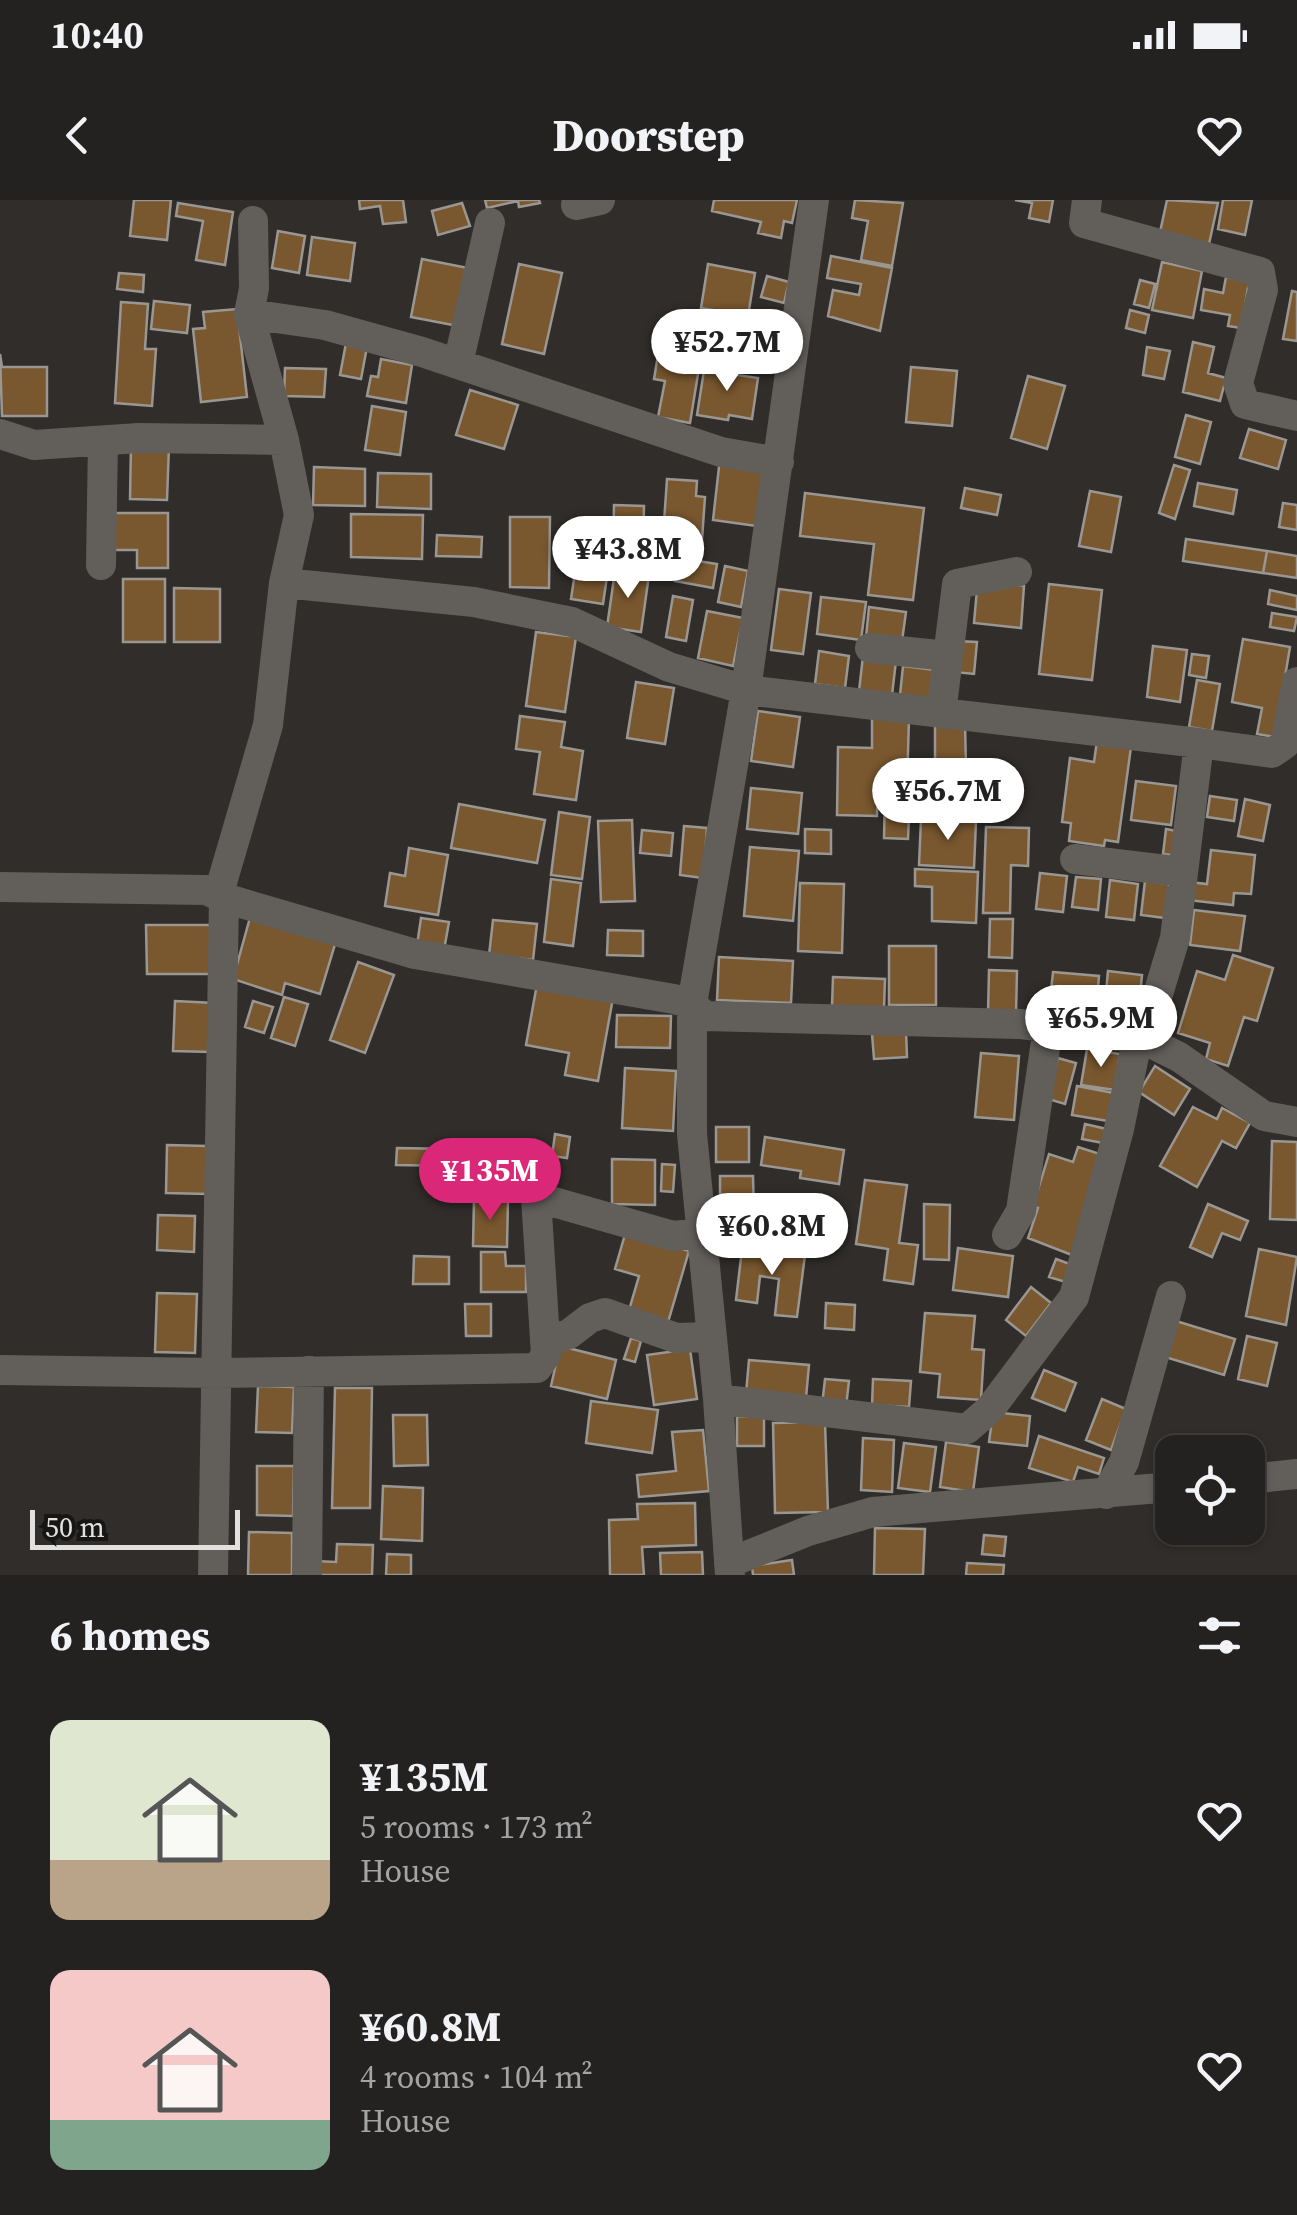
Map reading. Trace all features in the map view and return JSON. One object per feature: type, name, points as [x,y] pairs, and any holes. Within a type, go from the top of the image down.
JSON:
[{"type":"street","points":[[814,200],[746,690],[692,1004],[692,1134],[730,1569],[808,1531],[872,1512],[1155,1489]]},
{"type":"street","points":[[1087,200],[1084,222],[1260,272],[1262,290],[1238,383],[1245,404],[1297,416]]},
{"type":"street","points":[[212,1575],[224,898],[221,886],[268,725],[284,583],[299,515],[284,440],[249,314],[254,288],[253,221]]},
{"type":"street","points":[[458,364],[490,223]]},
{"type":"street","points":[[249,314],[325,324],[703,446],[779,462]]},
{"type":"street","points":[[0,434],[34,445],[284,440]]},
{"type":"street","points":[[100,565],[103,441]]},
{"type":"street","points":[[941,714],[957,584],[1017,572]]},
{"type":"street","points":[[284,583],[474,602],[572,622],[669,667],[746,690],[1272,752],[1292,739],[1297,682]]},
{"type":"street","points":[[870,648],[948,656]]},
{"type":"street","points":[[718,1399],[967,1428],[990,1410],[1074,1297],[1120,1130],[1135,1052],[1143,1039],[1175,938],[1198,743]]},
{"type":"street","points":[[1075,859],[1182,872]]},
{"type":"street","points":[[0,887],[206,890],[416,954],[594,983],[692,1004],[705,1016],[1048,1028],[1143,1039],[1179,1057],[1264,1116],[1297,1122]]},
{"type":"street","points":[[1007,1235],[1022,1210],[1048,1028]]},
{"type":"street","points":[[0,1370],[537,1368],[546,1354],[546,1341],[536,1196],[673,1236],[702,1232]]},
{"type":"street","points":[[1106,1494],[1124,1462],[1171,1296]]},
{"type":"street","points":[[546,1341],[569,1334],[590,1318],[605,1314],[676,1338],[712,1337]]},
{"type":"street","points":[[307,1575],[309,1371]]},
{"type":"street","points":[[1265,1477],[1297,1474]]},
{"type":"building","points":[[134,200],[171,200],[167,240],[130,236]]},
{"type":"building","points":[[359,200],[403,200],[406,222],[383,224],[380,206],[360,209]]},
{"type":"building","points":[[485,200],[539,200],[540,203],[519,207],[518,201],[487,208]]},
{"type":"building","points":[[714,200],[797,200],[792,223],[784,221],[781,238],[758,233],[761,222],[712,211]]},
{"type":"building","points":[[855,200],[903,203],[892,266],[861,260],[868,221],[852,218]]},
{"type":"building","points":[[1015,200],[1053,200],[1049,222],[1029,218],[1032,203]]},
{"type":"building","points":[[1167,200],[1218,203],[1209,244],[1160,232]]},
{"type":"building","points":[[1223,200],[1252,200],[1245,235],[1218,229]]},
{"type":"building","points":[[178,203],[233,212],[225,265],[196,260],[203,221],[176,216]]},
{"type":"building","points":[[462,203],[470,226],[438,235],[432,211]]},
{"type":"building","points":[[278,231],[305,236],[299,273],[272,268]]},
{"type":"building","points":[[312,237],[355,243],[350,281],[307,275]]},
{"type":"building","points":[[831,256],[892,268],[880,331],[828,316],[833,290],[859,295],[861,284],[827,278]]},
{"type":"building","points":[[422,259],[468,268],[458,326],[411,317]]},
{"type":"building","points":[[1162,262],[1202,271],[1193,318],[1152,310]]},
{"type":"building","points":[[519,264],[562,273],[544,354],[502,344]]},
{"type":"building","points":[[708,264],[755,273],[748,316],[701,308]]},
{"type":"building","points":[[119,273],[144,275],[143,292],[117,289]]},
{"type":"building","points":[[767,276],[789,282],[784,303],[761,297]]},
{"type":"building","points":[[1226,277],[1249,282],[1241,328],[1228,326],[1230,315],[1201,310],[1204,289],[1223,293]]},
{"type":"building","points":[[1140,280],[1155,284],[1149,308],[1134,304]]},
{"type":"building","points":[[1292,291],[1297,292],[1297,341],[1283,339]]},
{"type":"building","points":[[154,301],[190,305],[187,333],[151,329]]},
{"type":"building","points":[[121,302],[148,304],[145,349],[156,349],[152,406],[115,403]]},
{"type":"building","points":[[237,309],[247,397],[201,402],[193,329],[205,328],[203,312]]},
{"type":"building","points":[[1130,310],[1149,315],[1145,333],[1126,328]]},
{"type":"building","points":[[678,318],[724,327],[718,362],[672,353]]},
{"type":"building","points":[[1193,342],[1214,347],[1208,373],[1226,378],[1220,401],[1183,392]]},
{"type":"building","points":[[346,343],[367,347],[361,379],[340,375]]},
{"type":"building","points":[[1147,347],[1170,351],[1164,379],[1143,375]]},
{"type":"building","points":[[0,354],[2,367],[47,367],[47,416],[2,416]]},
{"type":"building","points":[[658,355],[700,362],[690,423],[658,417],[665,381],[654,379]]},
{"type":"building","points":[[381,359],[412,365],[406,403],[367,396],[371,376],[378,377]]},
{"type":"building","points":[[705,364],[738,369],[737,375],[758,378],[752,419],[697,415]]},
{"type":"building","points":[[911,367],[957,371],[952,426],[906,422]]},
{"type":"building","points":[[285,368],[326,369],[324,397],[284,396]]},
{"type":"building","points":[[1028,376],[1065,386],[1047,449],[1011,438]]},
{"type":"building","points":[[470,390],[518,405],[504,449],[456,435]]},
{"type":"building","points":[[372,406],[406,412],[400,455],[365,450]]},
{"type":"building","points":[[1186,415],[1211,422],[1200,464],[1175,457]]},
{"type":"building","points":[[1249,429],[1286,440],[1278,469],[1240,458]]},
{"type":"building","points":[[131,444],[169,446],[167,500],[130,499]]},
{"type":"building","points":[[720,458],[765,464],[757,526],[713,520]]},
{"type":"building","points":[[1174,465],[1190,470],[1175,519],[1159,513]]},
{"type":"building","points":[[314,467],[365,469],[365,506],[313,505]]},
{"type":"building","points":[[378,473],[431,474],[431,509],[377,507]]},
{"type":"building","points":[[667,479],[697,481],[696,496],[705,497],[701,554],[662,551]]},
{"type":"building","points":[[1198,483],[1237,490],[1233,514],[1194,506]]},
{"type":"building","points":[[965,488],[1001,495],[997,515],[961,508]]},
{"type":"building","points":[[1090,491],[1121,497],[1111,552],[1079,546]]},
{"type":"building","points":[[805,493],[924,508],[913,600],[868,595],[874,544],[800,536]]},
{"type":"building","points":[[1283,503],[1297,505],[1297,530],[1279,527]]},
{"type":"building","points":[[614,505],[644,506],[643,551],[613,550]]},
{"type":"building","points":[[111,513],[168,513],[168,568],[137,568],[137,550],[111,550]]},
{"type":"building","points":[[351,514],[423,515],[422,559],[351,557]]},
{"type":"building","points":[[510,517],[550,517],[549,588],[510,587]]},
{"type":"building","points":[[437,535],[482,537],[481,557],[436,556]]},
{"type":"building","points":[[1186,539],[1267,551],[1263,573],[1183,561]]},
{"type":"building","points":[[1267,551],[1297,556],[1297,578],[1263,573]]},
{"type":"building","points":[[679,558],[717,564],[713,588],[675,581]]},
{"type":"building","points":[[576,566],[608,570],[603,604],[571,599]]},
{"type":"building","points":[[725,566],[748,571],[741,607],[718,602]]},
{"type":"building","points":[[615,571],[649,575],[641,632],[607,627]]},
{"type":"building","points":[[123,579],[165,579],[165,642],[123,642]]},
{"type":"building","points":[[999,584],[1024,586],[1021,628],[974,623],[977,589]]},
{"type":"building","points":[[1049,584],[1102,590],[1092,680],[1039,674]]},
{"type":"building","points":[[174,588],[220,589],[220,642],[174,642]]},
{"type":"building","points":[[779,589],[811,593],[803,654],[771,650]]},
{"type":"building","points":[[1270,590],[1297,596],[1297,610],[1268,604]]},
{"type":"building","points":[[673,596],[693,600],[686,641],[666,637]]},
{"type":"building","points":[[821,597],[866,602],[861,640],[817,634]]},
{"type":"building","points":[[869,607],[906,612],[902,641],[866,637]]},
{"type":"building","points":[[707,611],[743,618],[733,666],[698,658]]},
{"type":"building","points":[[1272,613],[1297,617],[1294,631],[1270,627]]},
{"type":"building","points":[[536,632],[576,637],[565,712],[526,706]]},
{"type":"building","points":[[1243,639],[1290,647],[1275,737],[1257,734],[1262,708],[1232,702]]},
{"type":"building","points":[[956,641],[977,642],[974,674],[954,672]]},
{"type":"building","points":[[1153,646],[1187,650],[1180,702],[1147,697]]},
{"type":"building","points":[[819,651],[849,656],[845,688],[815,684]]},
{"type":"building","points":[[1192,654],[1209,656],[1206,678],[1189,675]]},
{"type":"building","points":[[863,656],[896,661],[892,695],[859,691]]},
{"type":"building","points":[[903,666],[935,670],[931,699],[900,695]]},
{"type":"building","points":[[1197,680],[1220,684],[1212,731],[1189,727]]},
{"type":"building","points":[[636,682],[674,688],[665,744],[627,738]]},
{"type":"building","points":[[758,711],[800,717],[793,767],[751,761]]},
{"type":"building","points":[[520,716],[565,722],[561,747],[583,751],[576,800],[534,794],[540,752],[516,749]]},
{"type":"building","points":[[872,718],[909,719],[907,786],[878,785],[877,816],[837,815],[838,747],[872,748]]},
{"type":"building","points":[[935,723],[965,723],[966,768],[935,768]]},
{"type":"building","points":[[1097,741],[1131,747],[1118,842],[1105,840],[1104,846],[1069,841],[1071,823],[1062,822],[1070,758],[1094,762]]},
{"type":"building","points":[[924,774],[963,777],[961,802],[923,800]]},
{"type":"building","points":[[1136,781],[1176,786],[1171,825],[1131,820]]},
{"type":"building","points":[[751,788],[802,793],[798,834],[747,829]]},
{"type":"building","points":[[885,794],[910,794],[908,839],[884,838]]},
{"type":"building","points":[[1210,796],[1237,800],[1234,821],[1207,817]]},
{"type":"building","points":[[1245,799],[1270,805],[1263,841],[1238,836]]},
{"type":"building","points":[[459,804],[545,820],[537,863],[451,848]]},
{"type":"building","points":[[559,812],[590,817],[582,879],[551,875]]},
{"type":"building","points":[[921,819],[976,822],[974,868],[919,865]]},
{"type":"building","points":[[632,820],[635,901],[601,902],[598,821]]},
{"type":"building","points":[[684,826],[707,828],[703,878],[680,875]]},
{"type":"building","points":[[986,827],[1029,828],[1028,866],[1011,865],[1010,913],[983,913]]},
{"type":"building","points":[[805,829],[831,830],[831,854],[805,853]]},
{"type":"building","points":[[1166,829],[1182,832],[1179,856],[1163,854]]},
{"type":"building","points":[[642,830],[673,833],[671,856],[640,853]]},
{"type":"building","points":[[750,847],[799,851],[793,921],[744,916]]},
{"type":"building","points":[[409,848],[448,855],[438,915],[385,906],[390,873],[405,876]]},
{"type":"building","points":[[1211,850],[1255,855],[1251,894],[1234,893],[1233,905],[1187,900],[1189,882],[1207,884]]},
{"type":"building","points":[[915,869],[978,872],[976,923],[932,921],[932,887],[915,886]]},
{"type":"building","points":[[1040,873],[1067,876],[1063,912],[1036,909]]},
{"type":"building","points":[[1076,877],[1101,879],[1098,910],[1072,907]]},
{"type":"building","points":[[551,879],[581,883],[573,946],[544,942]]},
{"type":"building","points":[[1110,880],[1138,884],[1134,920],[1106,917]]},
{"type":"building","points":[[1145,881],[1169,884],[1165,918],[1141,915]]},
{"type":"building","points":[[800,883],[844,884],[842,953],[798,951]]},
{"type":"building","points":[[1194,910],[1245,916],[1240,951],[1190,945]]},
{"type":"building","points":[[251,914],[336,941],[320,994],[285,983],[282,995],[233,979]]},
{"type":"building","points":[[421,918],[449,922],[444,950],[417,945]]},
{"type":"building","points":[[990,919],[1013,919],[1012,958],[989,957]]},
{"type":"building","points":[[493,920],[537,924],[533,960],[489,955]]},
{"type":"building","points":[[146,925],[213,925],[213,974],[147,974]]},
{"type":"building","points":[[608,930],[643,931],[643,956],[607,955]]},
{"type":"building","points":[[889,946],[936,946],[936,1005],[889,1005]]},
{"type":"building","points":[[1233,955],[1273,968],[1257,1021],[1244,1017],[1228,1066],[1206,1059],[1210,1043],[1178,1033],[1197,971],[1225,980]]},
{"type":"building","points":[[719,957],[793,961],[791,1003],[717,1000]]},
{"type":"building","points":[[358,962],[394,975],[365,1053],[330,1040]]},
{"type":"building","points":[[989,970],[1017,971],[1016,1014],[988,1014]]},
{"type":"building","points":[[1108,971],[1142,975],[1137,1027],[1103,1024]]},
{"type":"building","points":[[1053,972],[1099,976],[1095,1023],[1048,1019]]},
{"type":"building","points":[[833,977],[885,979],[884,1008],[832,1006]]},
{"type":"building","points":[[537,984],[613,998],[598,1081],[565,1075],[569,1053],[526,1045]]},
{"type":"building","points":[[284,997],[308,1004],[295,1046],[271,1038]]},
{"type":"building","points":[[175,1001],[214,1003],[211,1052],[173,1051]]},
{"type":"building","points":[[253,1001],[273,1007],[264,1033],[245,1027]]},
{"type":"building","points":[[617,1015],[671,1016],[670,1048],[616,1047]]},
{"type":"building","points":[[906,1031],[907,1057],[874,1059],[872,1034]]},
{"type":"building","points":[[1087,1049],[1120,1054],[1115,1090],[1081,1085]]},
{"type":"building","points":[[981,1053],[1019,1056],[1014,1120],[975,1117]]},
{"type":"building","points":[[1058,1058],[1076,1063],[1065,1104],[1048,1099]]},
{"type":"building","points":[[1155,1066],[1190,1089],[1174,1115],[1139,1092]]},
{"type":"building","points":[[625,1068],[676,1071],[673,1131],[622,1128]]},
{"type":"building","points":[[1077,1086],[1119,1094],[1114,1122],[1072,1115]]},
{"type":"building","points":[[1193,1107],[1217,1119],[1222,1108],[1250,1123],[1236,1148],[1222,1141],[1197,1187],[1160,1166]]},
{"type":"building","points":[[1085,1124],[1111,1130],[1108,1144],[1082,1139]]},
{"type":"building","points":[[716,1127],[749,1127],[749,1162],[716,1162]]},
{"type":"building","points":[[555,1134],[570,1137],[567,1158],[552,1156]]},
{"type":"building","points":[[765,1137],[844,1150],[839,1184],[800,1178],[801,1171],[761,1165]]},
{"type":"building","points":[[1272,1141],[1297,1142],[1297,1220],[1270,1219]]},
{"type":"building","points":[[510,1142],[512,1191],[484,1192],[482,1143]]},
{"type":"building","points":[[167,1145],[207,1146],[207,1194],[166,1193]]},
{"type":"building","points":[[1078,1147],[1100,1154],[1077,1257],[1028,1238],[1049,1154],[1073,1162]]},
{"type":"building","points":[[397,1148],[452,1149],[452,1166],[396,1165]]},
{"type":"building","points":[[612,1159],[655,1160],[655,1205],[612,1204]]},
{"type":"building","points":[[662,1164],[675,1165],[673,1192],[661,1191]]},
{"type":"building","points":[[720,1176],[753,1176],[754,1215],[720,1215]]},
{"type":"building","points":[[865,1180],[907,1185],[899,1243],[918,1245],[913,1284],[884,1280],[888,1249],[856,1244]]},
{"type":"building","points":[[474,1199],[508,1200],[507,1247],[473,1246]]},
{"type":"building","points":[[924,1204],[950,1205],[949,1260],[924,1259]]},
{"type":"building","points":[[1208,1204],[1248,1221],[1240,1240],[1222,1233],[1212,1257],[1190,1247]]},
{"type":"building","points":[[158,1215],[195,1216],[194,1252],[157,1250]]},
{"type":"building","points":[[626,1231],[689,1251],[666,1329],[627,1317],[639,1276],[615,1269]]},
{"type":"building","points":[[958,1248],[1013,1256],[1008,1297],[953,1290]]},
{"type":"building","points":[[742,1249],[805,1255],[797,1317],[775,1315],[779,1279],[760,1276],[757,1303],[736,1300]]},
{"type":"building","points":[[1259,1249],[1297,1257],[1286,1325],[1246,1316]]},
{"type":"building","points":[[481,1252],[505,1252],[506,1266],[526,1266],[526,1292],[481,1292]]},
{"type":"building","points":[[414,1256],[449,1257],[449,1284],[413,1284]]},
{"type":"building","points":[[1056,1259],[1078,1267],[1072,1284],[1049,1277]]},
{"type":"building","points":[[1031,1287],[1051,1303],[1026,1336],[1006,1320]]},
{"type":"building","points":[[157,1293],[197,1294],[195,1353],[155,1352]]},
{"type":"building","points":[[826,1303],[855,1305],[854,1330],[825,1328]]},
{"type":"building","points":[[465,1304],[491,1304],[491,1336],[466,1336]]},
{"type":"building","points":[[925,1313],[975,1316],[972,1349],[984,1350],[981,1400],[938,1397],[940,1374],[920,1372]]},
{"type":"building","points":[[1176,1321],[1235,1339],[1224,1375],[1165,1357]]},
{"type":"building","points":[[1247,1336],[1277,1343],[1267,1386],[1238,1379]]},
{"type":"building","points":[[631,1338],[641,1341],[635,1362],[624,1359]]},
{"type":"building","points":[[560,1346],[616,1360],[607,1399],[551,1386]]},
{"type":"building","points":[[690,1349],[697,1399],[654,1405],[647,1355]]},
{"type":"building","points":[[749,1360],[809,1365],[806,1398],[746,1393]]},
{"type":"building","points":[[1044,1370],[1076,1383],[1065,1411],[1032,1398]]},
{"type":"building","points":[[825,1379],[849,1381],[846,1407],[822,1405]]},
{"type":"building","points":[[873,1379],[911,1381],[909,1407],[872,1405]]},
{"type":"building","points":[[258,1386],[294,1387],[292,1433],[256,1432]]},
{"type":"building","points":[[335,1388],[372,1388],[370,1508],[332,1508]]},
{"type":"building","points":[[1102,1399],[1126,1409],[1111,1450],[1086,1440]]},
{"type":"building","points":[[591,1401],[658,1410],[652,1453],[586,1443]]},
{"type":"building","points":[[993,1412],[1030,1416],[1027,1446],[989,1442]]},
{"type":"building","points":[[393,1415],[427,1415],[428,1465],[394,1466]]},
{"type":"building","points":[[737,1416],[764,1417],[764,1446],[737,1446]]},
{"type":"building","points":[[825,1422],[828,1512],[775,1513],[773,1423]]},
{"type":"building","points":[[703,1430],[709,1491],[639,1497],[637,1475],[676,1471],[672,1432]]},
{"type":"building","points":[[1039,1436],[1104,1458],[1099,1474],[1078,1467],[1073,1482],[1029,1468]]},
{"type":"building","points":[[863,1438],[894,1440],[892,1492],[861,1490]]},
{"type":"building","points":[[946,1442],[979,1447],[973,1492],[940,1487]]},
{"type":"building","points":[[904,1443],[936,1447],[930,1492],[898,1488]]},
{"type":"building","points":[[257,1466],[294,1466],[293,1516],[257,1515]]},
{"type":"building","points":[[383,1486],[423,1488],[422,1541],[381,1539]]},
{"type":"building","points":[[695,1503],[696,1545],[642,1547],[644,1575],[610,1575],[609,1520],[638,1519],[637,1504]]},
{"type":"building","points":[[875,1528],[925,1529],[923,1575],[874,1575]]},
{"type":"building","points":[[249,1532],[292,1533],[292,1575],[248,1575]]},
{"type":"building","points":[[984,1535],[1006,1537],[1004,1556],[982,1554]]},
{"type":"building","points":[[337,1544],[373,1545],[372,1575],[314,1575],[315,1561],[336,1562]]},
{"type":"building","points":[[702,1552],[703,1575],[661,1575],[660,1553]]},
{"type":"building","points":[[387,1554],[411,1555],[411,1575],[386,1575]]},
{"type":"building","points":[[792,1560],[794,1575],[753,1575],[752,1566]]},
{"type":"building","points":[[967,1563],[1004,1565],[1003,1575],[966,1575]]}]
